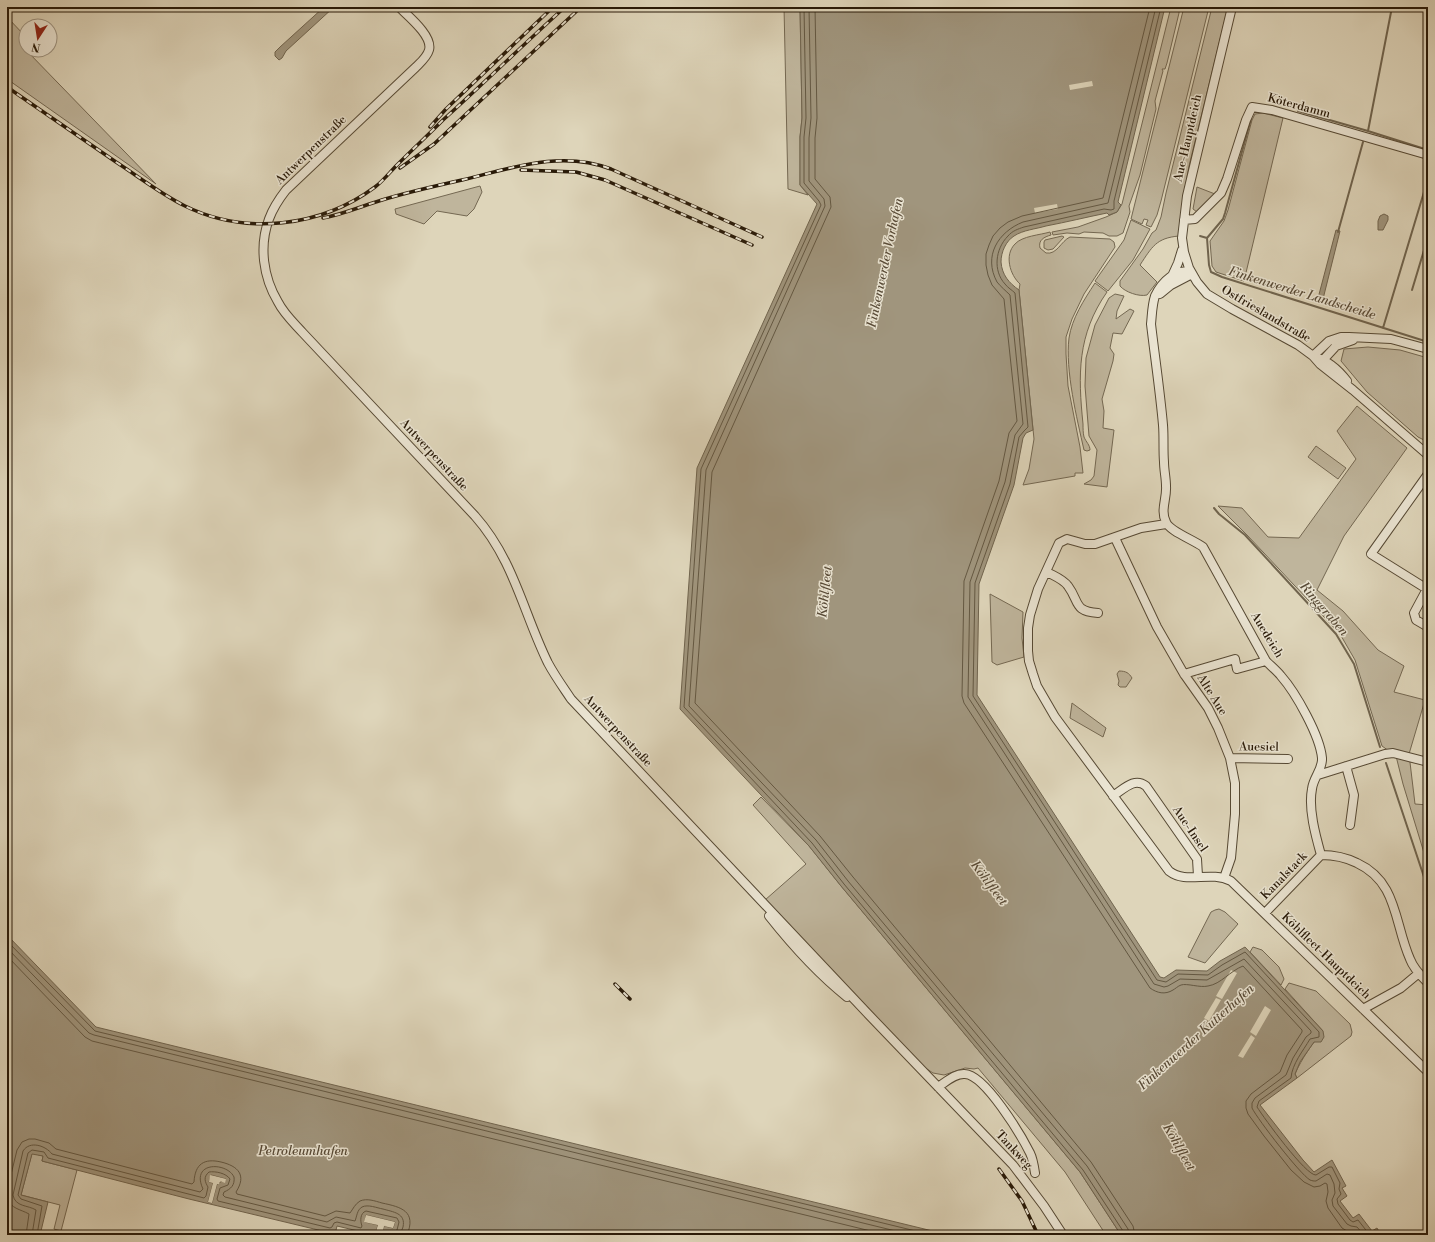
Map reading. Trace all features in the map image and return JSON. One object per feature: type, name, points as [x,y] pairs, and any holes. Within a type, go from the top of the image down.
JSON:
[{"type":"street","name":"Antwerpenstraße","points":[[399,7],[426,36],[430,47],[426,56],[416,67],[286,190],[276,204],[268,224],[264,250],[266,271],[278,303],[288,316],[492,536],[509,567],[548,664],[571,699],[938,1087]]},
{"type":"street","name":"Aue-Hauptdeich","points":[[1192,274],[1183,247],[1184,220],[1190,178],[1232,7]]},
{"type":"street","name":"Köterdamm","points":[[1184,220],[1195,219],[1221,193],[1246,120],[1252,107],[1272,110],[1428,155]]},
{"type":"street","points":[[1172,276],[1183,247]]},
{"type":"street","points":[[1192,274],[1182,271],[1176,273],[1158,291],[1153,303],[1152,324],[1163,426],[1166,495],[1163,506],[1166,524],[1141,528],[1115,538],[1090,544],[1070,540],[1062,541],[1055,549],[1047,572],[1038,589],[1030,615],[1028,628],[1028,651],[1029,661],[1037,686],[1057,719],[1169,871],[1181,877],[1187,878],[1198,876]]},
{"type":"street","points":[[1153,303],[1166,289],[1192,274]]},
{"type":"street","name":"Ostfrieslandstraße","points":[[1192,274],[1207,294],[1232,310],[1298,345],[1313,356],[1320,364],[1353,390],[1428,455]]},
{"type":"street","points":[[1313,356],[1334,339],[1349,337],[1391,339],[1428,349]]},
{"type":"street","points":[[1324,359],[1336,346],[1348,341],[1363,338]]},
{"type":"street","name":"Ostfrieslandstraße","points":[[1313,356],[1324,359],[1338,370],[1353,390]]},
{"type":"street","points":[[1428,474],[1371,554],[1427,588],[1414,613],[1416,620],[1428,627]]},
{"type":"street","name":"Auedeich","points":[[1166,524],[1175,532],[1196,541],[1203,548],[1266,661],[1281,676],[1294,694],[1310,725],[1319,746],[1322,759],[1318,775],[1312,788],[1311,799],[1317,841],[1321,855]]},
{"type":"street","name":"Alte Aue","points":[[1115,538],[1157,627],[1184,674],[1208,708],[1230,758],[1235,783],[1235,814],[1231,858],[1224,878]]},
{"type":"street","points":[[1047,572],[1067,585],[1080,608],[1089,612],[1098,613]]},
{"type":"street","points":[[1184,674],[1234,659],[1237,669],[1266,661]]},
{"type":"street","points":[[1318,775],[1377,756],[1393,753],[1428,762]]},
{"type":"street","name":"Auesiel","points":[[1230,758],[1288,759]]},
{"type":"street","points":[[1346,766],[1354,795],[1350,824]]},
{"type":"street","name":"Aue-Insel","points":[[1114,796],[1132,782],[1140,783],[1146,786],[1197,859],[1198,876]]},
{"type":"street","points":[[1321,855],[1332,855],[1346,858],[1367,868],[1378,877],[1386,888],[1396,912],[1411,961],[1419,973],[1427,980]]},
{"type":"street","name":"Kanalstack","points":[[1265,913],[1321,855]]},
{"type":"street","name":"Köhlfleet-Hauptdeich","points":[[1198,876],[1211,876],[1224,878],[1231,881],[1428,1072]]},
{"type":"street","points":[[1363,1009],[1402,988],[1419,973]]},
{"type":"street","points":[[938,1087],[958,1074],[969,1074],[978,1079],[1008,1116],[1021,1136],[1033,1161],[1036,1173]]},
{"type":"street","name":"Tankweg","points":[[938,1087],[1019,1172],[1063,1235]]},
{"type":"shaded area","points":[[784,7],[800,7],[802,118],[800,137],[800,185],[808,195],[788,189]]},
{"type":"shaded area","points":[[1171,7],[1179,7],[1179,13],[1167,63],[1165,69],[1162,69],[1163,71],[1155,101],[1156,109],[1140,175],[1129,206],[1130,212],[1123,233],[1117,236],[1109,236],[1103,233],[1084,232],[1079,234],[1067,233],[1053,235],[1052,232],[1078,227],[1106,217],[1117,212],[1122,204]]},
{"type":"shaded area","points":[[1184,7],[1209,7],[1161,201],[1157,215],[1151,227],[1146,225],[1148,220],[1144,219],[1142,224],[1131,219]]},
{"type":"shaded area","points":[[1212,7],[1228,7],[1189,166],[1183,199],[1179,236],[1160,241],[1155,244],[1148,253],[1140,265],[1157,282],[1147,295],[1136,295],[1122,288],[1120,286],[1120,281],[1143,249],[1152,233],[1156,230],[1161,217]]},
{"type":"shaded area","points":[[7,17],[18,29],[18,58],[34,58],[156,184],[7,79]]},
{"type":"shaded area","points":[[1263,113],[1283,118],[1244,281],[1216,272],[1212,266],[1210,241],[1224,221],[1228,210],[1252,120],[1255,114]]},
{"type":"shaded area","points":[[480,186],[482,192],[474,209],[467,216],[437,211],[424,224],[396,214],[395,209]]},
{"type":"shaded area","points":[[1197,187],[1215,194],[1197,212],[1193,209]]},
{"type":"shaded area","points":[[1131,220],[1150,229],[1133,260],[1108,291],[1095,281],[1124,240]]},
{"type":"shaded area","points":[[1050,232],[1051,235],[1044,238],[1040,243],[1040,248],[1046,253],[1056,250],[1070,237],[1110,239],[1114,242],[1115,247],[1084,294],[1072,319],[1066,337],[1068,386],[1080,447],[1083,473],[1075,473],[1075,476],[1023,485],[1029,469],[1034,439],[1019,290],[1020,284],[1013,276],[1009,259],[1012,249],[1018,241],[1027,237]]},
{"type":"shaded area","points":[[1062,236],[1064,237],[1053,249],[1048,250],[1044,248],[1045,240]]},
{"type":"shaded area","points":[[1095,283],[1107,292],[1097,308],[1090,324],[1082,356],[1080,389],[1084,435],[1090,448],[1090,450],[1087,451],[1084,450],[1075,409],[1070,379],[1068,351],[1069,338],[1073,323],[1079,309]]},
{"type":"shaded area","points":[[1115,294],[1124,296],[1117,311],[1116,319],[1130,309],[1134,311],[1122,334],[1113,333],[1110,348],[1114,354],[1113,361],[1102,399],[1104,411],[1103,428],[1114,430],[1107,487],[1084,484],[1091,480],[1094,476],[1097,450],[1089,436],[1085,386],[1086,358],[1095,325],[1109,298]]},
{"type":"shaded area","points":[[1368,347],[1400,350],[1428,358],[1428,438],[1426,441],[1418,437],[1367,392],[1341,361],[1344,349]]},
{"type":"shaded area","points":[[1357,406],[1407,448],[1344,536],[1317,590],[1343,611],[1378,650],[1404,666],[1394,692],[1425,700],[1409,754],[1415,804],[1428,805],[1428,866],[1396,756],[1382,746],[1355,660],[1340,634],[1218,506],[1242,508],[1268,537],[1299,538],[1356,459],[1337,431]]},
{"type":"shaded area","points":[[1316,446],[1346,468],[1338,479],[1308,457]]},
{"type":"shaded area","points":[[990,594],[1023,612],[1022,638],[1024,657],[997,665],[992,662]]},
{"type":"shaded area","points":[[1119,671],[1124,671],[1132,678],[1126,687],[1120,687],[1118,685],[1119,681],[1117,674]]},
{"type":"shaded area","points":[[1072,703],[1106,728],[1103,737],[1070,718]]},
{"type":"shaded area","points":[[761,797],[809,846],[1080,1172],[1121,1235],[1106,1235],[1065,1172],[978,1068],[965,1068],[944,1075],[933,1073],[918,1063],[765,900],[806,864],[753,805]]},
{"type":"shaded area","points":[[1219,909],[1225,912],[1238,924],[1205,963],[1188,957],[1211,912]]},
{"type":"shaded area","points":[[1253,947],[1262,950],[1279,967],[1284,979],[1281,985],[1250,952]]},
{"type":"shaded area","points":[[1289,983],[1316,991],[1350,1024],[1352,1032],[1351,1036],[1297,1078],[1295,1074],[1301,1062],[1323,1031],[1285,989]]},
{"type":"shaded area","points":[[32,1153],[43,1156],[42,1161],[77,1170],[61,1231],[54,1229],[60,1205],[21,1195]]},
{"type":"water","points":[[324,7],[334,7],[286,51],[279,60],[275,56],[275,52]]},
{"type":"water","points":[[800,7],[1165,7],[1118,202],[1121,205],[1117,212],[1109,215],[1107,213],[1021,232],[1009,241],[1004,247],[1002,254],[1001,262],[1004,275],[1019,290],[1033,430],[1026,433],[1023,438],[1014,485],[979,584],[977,695],[1160,977],[1164,978],[1176,970],[1207,971],[1220,961],[1245,947],[1323,1031],[1324,1037],[1321,1042],[1314,1042],[1300,1062],[1295,1074],[1297,1078],[1260,1105],[1314,1172],[1332,1160],[1346,1186],[1342,1188],[1347,1196],[1340,1201],[1353,1218],[1359,1214],[1372,1231],[1377,1228],[1380,1233],[1378,1235],[1121,1235],[1080,1172],[809,846],[680,709],[697,468],[817,204],[800,185],[800,137],[802,118]]},
{"type":"water","points":[[1384,214],[1388,216],[1388,220],[1383,230],[1378,230],[1378,221],[1380,216]]},
{"type":"water","points":[[1336,230],[1340,231],[1322,303],[1317,302]]},
{"type":"water","name":"Petroleumhafen","points":[[7,935],[96,1027],[949,1235],[382,1235],[384,1226],[393,1228],[395,1222],[366,1215],[365,1222],[378,1225],[375,1235],[337,1226],[335,1234],[189,1199],[42,1161],[43,1156],[32,1154],[21,1195],[48,1202],[40,1235],[7,1235]],"holes":[[[211,1175],[226,1179],[217,1184],[212,1203],[208,1202],[213,1183],[209,1182]]]},
{"type":"pier","points":[[1092,81],[1093,86],[1070,90],[1069,85]]},
{"type":"pier","points":[[1057,204],[1058,209],[1035,213],[1034,208]]},
{"type":"pier","points":[[1231,970],[1237,973],[1222,999],[1216,996]]},
{"type":"pier","points":[[1216,998],[1221,1000],[1209,1021],[1204,1018]]},
{"type":"pier","points":[[1265,1006],[1271,1010],[1256,1036],[1250,1032]]},
{"type":"pier","points":[[1251,1035],[1255,1038],[1243,1058],[1238,1056]]},
{"type":"pier","points":[[210,1175],[226,1179],[225,1183],[220,1181],[219,1184],[217,1184],[212,1203],[208,1202],[213,1183],[209,1182]]},
{"type":"pier","points":[[366,1215],[395,1222],[393,1228],[384,1226],[382,1235],[380,1235],[383,1225],[392,1226],[393,1223],[368,1217],[367,1220],[380,1224],[377,1235],[375,1235],[378,1225],[364,1222]]},
{"type":"waterway","points":[[1368,131],[1392,7]]},
{"type":"waterway","points":[[1298,111],[1428,150]]},
{"type":"waterway","points":[[1207,238],[1223,219],[1251,119]]},
{"type":"waterway","points":[[1338,232],[1363,142]]},
{"type":"waterway","points":[[1383,328],[1424,192]]},
{"type":"waterway","name":"Finkenwerder Landscheide","points":[[1200,236],[1207,238],[1211,272],[1222,277],[1428,342]]},
{"type":"waterway","points":[[1412,290],[1428,237]]},
{"type":"waterway","name":"Ringgraben","points":[[1214,508],[1219,514],[1245,535],[1336,634],[1354,664],[1380,747]]},
{"type":"waterway","name":"Ringgraben","points":[[1386,763],[1428,889]]},
{"type":"railway","points":[[430,127],[446,109],[553,7]]},
{"type":"railway","points":[[7,87],[150,185],[185,206],[208,215],[233,221],[258,224],[283,223],[331,211],[354,201],[375,187],[443,120],[565,7]]},
{"type":"railway","points":[[400,168],[434,144],[581,7]]},
{"type":"railway","points":[[323,218],[402,194],[518,166],[555,161],[574,161],[611,169],[762,237]]},
{"type":"railway","points":[[521,170],[576,172],[605,180],[752,245]]},
{"type":"railway","points":[[615,984],[630,999]]},
{"type":"railway","points":[[999,1169],[1022,1201],[1038,1235]]},
{"type":"water label","name":"Finkenwerder Vorhafen","points":[[885,263]]},
{"type":"water label","name":"Köhlfleet","points":[[825,592]]},
{"type":"water label","name":"Köhlfleet","points":[[989,883]]},
{"type":"water label","name":"Finkenwerder Kutterhafen","points":[[1196,1037]]},
{"type":"water label","name":"Köhlfleet","points":[[1179,1147]]}]
